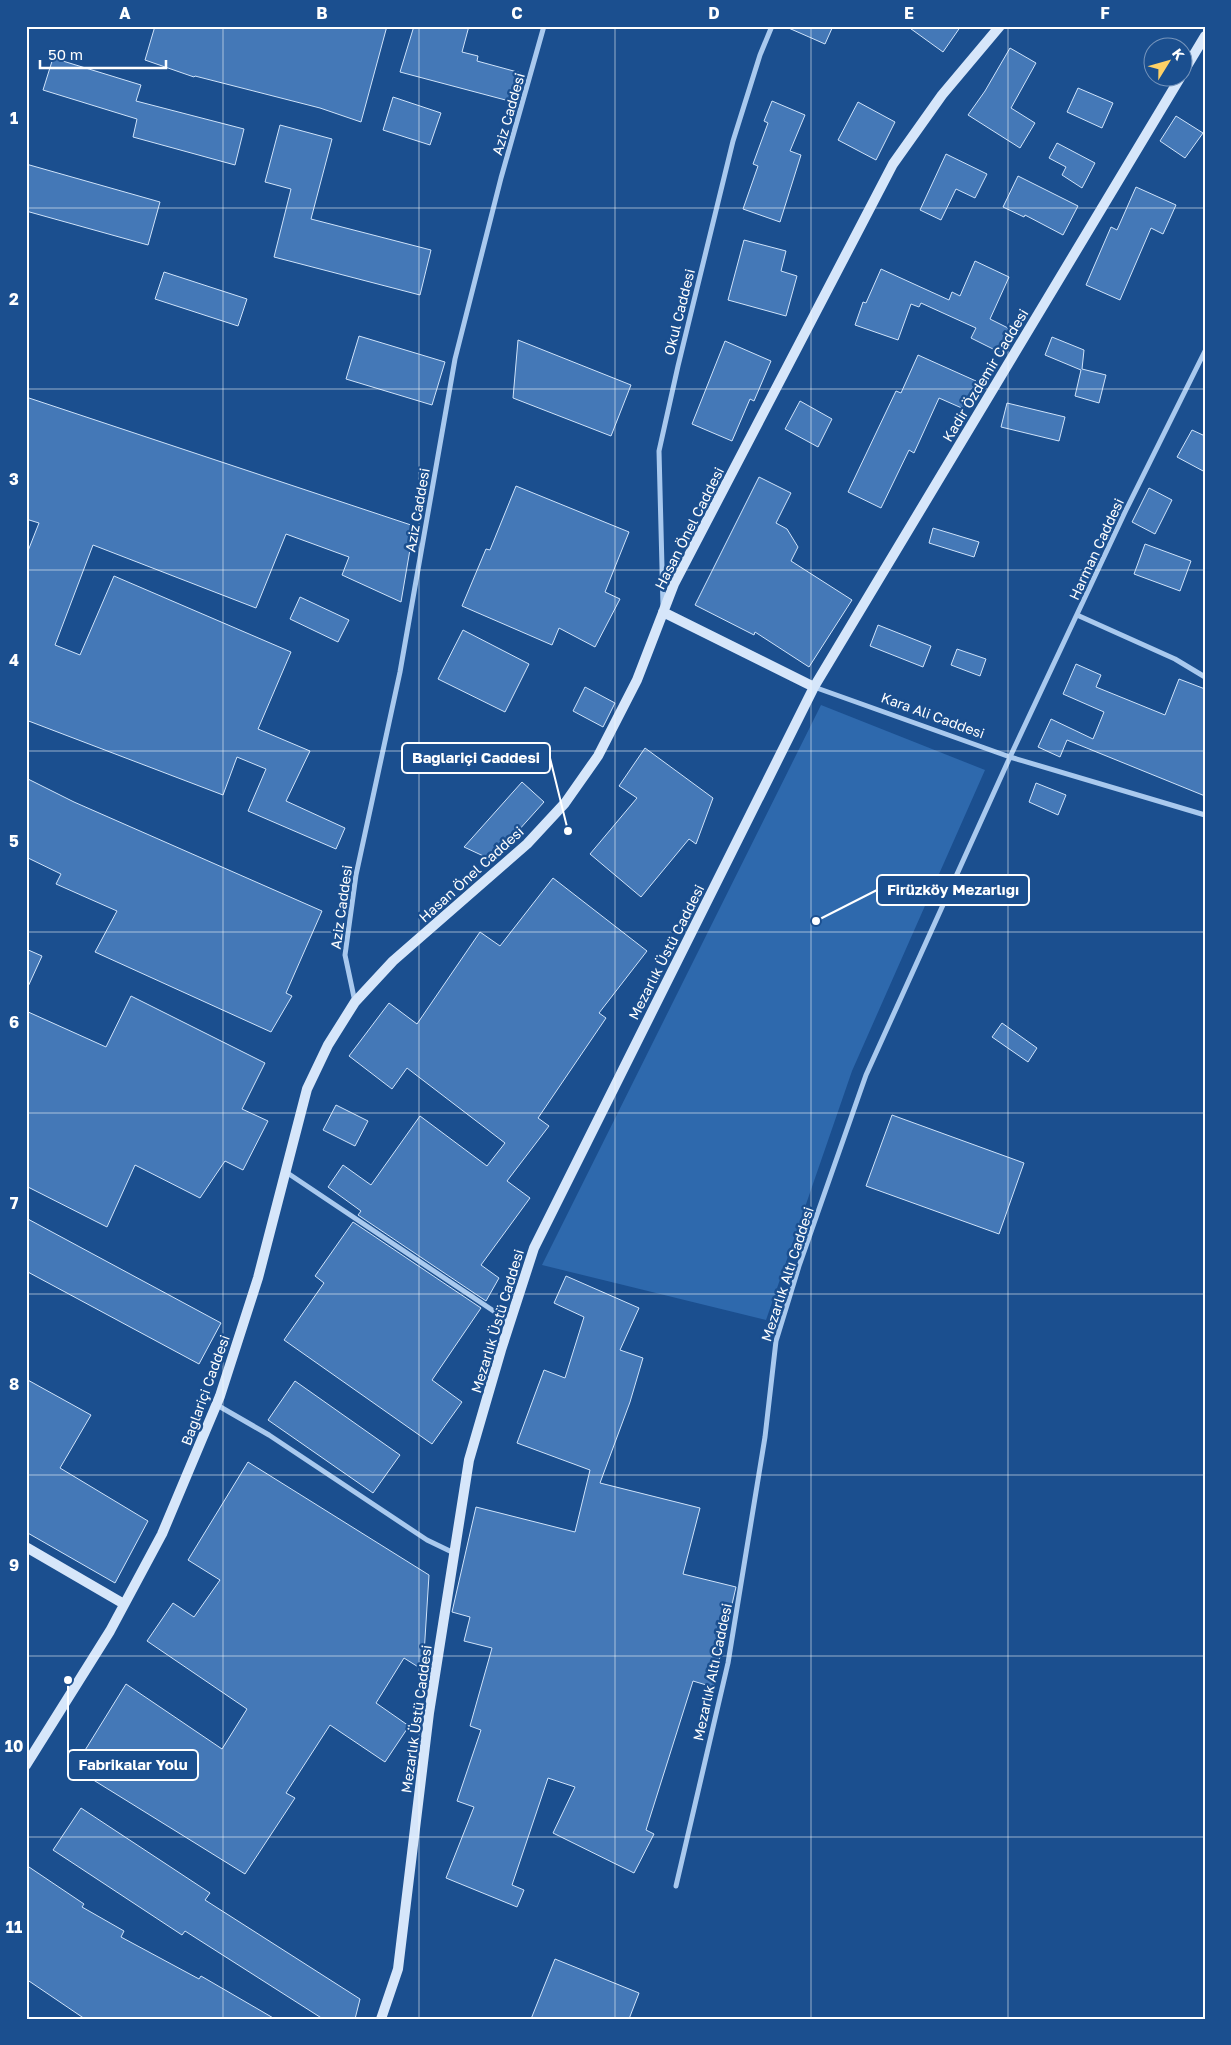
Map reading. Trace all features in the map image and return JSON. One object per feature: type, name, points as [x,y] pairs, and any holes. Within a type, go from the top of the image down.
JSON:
[{"type":"street","name":"Aziz Caddesi","points":[[355,1002],[345,955],[356,875],[400,672],[455,359],[501,178],[544,26]]},
{"type":"street","name":"Okul Caddesi","points":[[663,612],[659,451],[733,141],[760,55],[772,26]]},
{"type":"street","name":"Hasan Önel Caddesi","points":[[355,1002],[393,962],[527,844],[565,803],[598,756],[637,680],[674,584],[893,164],[942,95],[1000,26]]},
{"type":"street","points":[[1194,54],[1205,36]]},
{"type":"street","name":"Kadir Özdemir Caddesi","points":[[814,687],[1174,88]]},
{"type":"street","name":"Harman Caddesi","points":[[1010,757],[1126,510],[1205,351]]},
{"type":"street","name":"Kara Ali Caddesi","points":[[663,612],[814,687],[1010,757],[1205,815]]},
{"type":"street","points":[[1077,616],[1175,659],[1205,676]]},
{"type":"street","name":"Mezarlık Üstü Caddesi","points":[[381,2019],[398,1968],[429,1714],[469,1460],[534,1248],[814,687]]},
{"type":"street","name":"Mezarlık Altı Caddesi","points":[[676,1886],[728,1663],[766,1437],[776,1341],[799,1266],[866,1075],[1010,757]]},
{"type":"street","name":"Bağlariçi Caddesi","points":[[26,1765],[124,1604],[162,1534],[217,1405],[258,1278],[307,1089],[328,1045],[355,1002]]},
{"type":"street","points":[[285,1172],[510,1322]]},
{"type":"street","points":[[217,1405],[269,1435],[427,1540],[455,1553]]},
{"type":"street","points":[[26,1548],[124,1604]]},
{"type":"shaded area","points":[[821,705],[985,770],[852,1071],[766,1320],[542,1265]]},
{"type":"building","points":[[155,26],[387,26],[361,122],[320,108],[194,77],[145,60]]},
{"type":"building","points":[[414,26],[469,26],[462,52],[478,56],[477,61],[521,73],[513,102],[400,72]]},
{"type":"building","points":[[784,26],[833,26],[825,44]]},
{"type":"building","points":[[907,26],[961,26],[943,52]]},
{"type":"building","points":[[1010,48],[1036,63],[1011,108],[1035,123],[1020,148],[968,115],[985,91]]},
{"type":"building","points":[[53,58],[141,85],[136,101],[244,129],[235,165],[133,137],[137,119],[43,90]]},
{"type":"building","points":[[1078,88],[1113,103],[1102,128],[1067,112]]},
{"type":"building","points":[[393,97],[441,113],[430,145],[383,130]]},
{"type":"building","points":[[772,101],[805,115],[790,151],[801,155],[780,222],[743,209],[758,166],[753,164],[768,123],[764,121]]},
{"type":"building","points":[[858,102],[895,122],[876,160],[838,140]]},
{"type":"building","points":[[1176,116],[1203,133],[1185,158],[1160,141]]},
{"type":"building","points":[[280,125],[332,139],[311,219],[431,250],[420,295],[274,257],[291,189],[265,182]]},
{"type":"building","points":[[1057,143],[1095,163],[1082,188],[1062,175],[1066,167],[1049,158]]},
{"type":"building","points":[[946,154],[987,174],[975,198],[956,189],[941,220],[920,210]]},
{"type":"building","points":[[26,164],[160,202],[148,245],[26,211]]},
{"type":"building","points":[[1018,176],[1078,206],[1063,235],[1025,215],[1024,217],[1003,207]]},
{"type":"building","points":[[1136,187],[1176,205],[1163,234],[1151,228],[1120,300],[1086,285],[1111,227],[1117,230]]},
{"type":"building","points":[[744,240],[786,251],[781,271],[797,276],[786,316],[728,300]]},
{"type":"building","points":[[975,261],[1009,277],[990,319],[1010,329],[999,352],[971,338],[976,328],[921,303],[919,307],[911,304],[898,340],[855,325],[863,302],[866,303],[881,269],[949,300],[952,292],[960,296]]},
{"type":"building","points":[[164,272],[247,299],[238,326],[155,299]]},
{"type":"building","points":[[359,336],[445,362],[432,405],[346,379]]},
{"type":"building","points":[[1052,337],[1084,350],[1082,369],[1106,375],[1099,403],[1075,396],[1081,370],[1045,355]]},
{"type":"building","points":[[518,340],[631,385],[611,436],[513,398]]},
{"type":"building","points":[[725,341],[771,361],[754,401],[750,399],[732,441],[692,424]]},
{"type":"building","points":[[918,355],[976,381],[964,409],[939,398],[914,453],[909,450],[881,508],[848,492],[896,391],[901,393]]},
{"type":"building","points":[[26,397],[414,526],[401,602],[342,575],[349,557],[286,534],[256,608],[93,545],[55,645],[80,655],[114,576],[291,652],[258,729],[310,751],[286,801],[345,828],[336,849],[248,811],[266,769],[237,757],[223,795],[26,720],[26,556],[39,523],[26,519]]},
{"type":"building","points":[[800,401],[832,419],[818,447],[785,429]]},
{"type":"building","points":[[1007,403],[1065,417],[1059,441],[1001,427]]},
{"type":"building","points":[[1192,430],[1205,436],[1205,472],[1177,457]]},
{"type":"building","points":[[759,477],[791,493],[776,523],[787,529],[798,547],[791,561],[852,600],[809,667],[755,632],[754,635],[695,605]]},
{"type":"building","points":[[516,486],[629,532],[605,592],[620,599],[595,647],[559,628],[552,645],[462,606],[486,549],[490,550]]},
{"type":"building","points":[[1149,488],[1172,500],[1155,534],[1132,522]]},
{"type":"building","points":[[933,528],[979,542],[974,557],[929,543]]},
{"type":"building","points":[[1145,544],[1191,561],[1180,591],[1134,574]]},
{"type":"building","points":[[300,597],[349,620],[338,642],[290,619]]},
{"type":"building","points":[[878,625],[931,646],[923,667],[870,646]]},
{"type":"building","points":[[463,630],[529,664],[505,712],[438,679]]},
{"type":"building","points":[[957,649],[986,659],[980,676],[951,665]]},
{"type":"building","points":[[1076,664],[1101,675],[1096,687],[1165,715],[1179,679],[1205,689],[1205,796],[1067,740],[1060,757],[1038,747],[1051,719],[1093,739],[1104,712],[1063,694]]},
{"type":"building","points":[[585,687],[615,703],[603,727],[573,711]]},
{"type":"building","points":[[645,748],[713,798],[696,844],[689,839],[641,897],[590,854],[637,798],[619,786]]},
{"type":"building","points":[[26,778],[74,802],[322,911],[286,993],[292,996],[271,1032],[95,952],[117,911],[56,884],[61,874],[26,857]]},
{"type":"building","points":[[522,782],[544,802],[492,860],[464,847]]},
{"type":"building","points":[[1036,783],[1066,795],[1058,815],[1029,802]]},
{"type":"building","points":[[553,878],[647,951],[599,1013],[606,1018],[538,1118],[549,1126],[507,1181],[530,1198],[481,1265],[499,1278],[486,1301],[358,1215],[361,1211],[328,1187],[343,1165],[371,1185],[420,1116],[487,1166],[505,1143],[407,1068],[392,1089],[349,1056],[389,1003],[417,1024],[480,932],[500,946]]},
{"type":"building","points":[[26,949],[42,956],[26,991]]},
{"type":"building","points":[[131,996],[265,1063],[242,1109],[268,1121],[243,1170],[225,1161],[200,1198],[135,1165],[107,1227],[26,1186],[26,1011],[106,1047]]},
{"type":"building","points":[[1002,1023],[1037,1048],[1028,1062],[992,1037]]},
{"type":"building","points":[[336,1105],[368,1121],[355,1146],[323,1130]]},
{"type":"building","points":[[892,1115],[1024,1163],[999,1234],[866,1186]]},
{"type":"building","points":[[26,1218],[221,1323],[199,1364],[26,1271]]},
{"type":"building","points":[[353,1222],[481,1308],[432,1380],[462,1402],[432,1444],[284,1340],[324,1283],[315,1276]]},
{"type":"building","points":[[566,1276],[639,1308],[620,1350],[643,1358],[630,1402],[600,1483],[700,1508],[683,1574],[736,1587],[713,1687],[693,1681],[646,1830],[654,1834],[634,1873],[553,1833],[575,1787],[548,1778],[512,1885],[524,1890],[517,1907],[446,1878],[474,1807],[457,1801],[481,1730],[470,1726],[492,1648],[464,1641],[470,1617],[452,1612],[476,1507],[575,1532],[590,1470],[517,1443],[544,1370],[565,1378],[584,1317],[554,1303]]},
{"type":"building","points":[[26,1379],[91,1415],[60,1468],[148,1521],[115,1583],[26,1532]]},
{"type":"building","points":[[295,1381],[400,1455],[373,1493],[268,1420]]},
{"type":"building","points":[[248,1462],[429,1575],[423,1670],[404,1658],[376,1703],[409,1726],[385,1762],[330,1725],[286,1793],[295,1798],[245,1874],[74,1768],[126,1684],[222,1749],[247,1709],[147,1641],[173,1603],[194,1617],[220,1580],[188,1560]]},
{"type":"building","points":[[81,1808],[210,1893],[205,1900],[360,1999],[355,2019],[323,2019],[185,1931],[182,1935],[53,1850]]},
{"type":"building","points":[[26,1865],[84,1904],[82,1907],[124,1931],[121,1937],[199,1979],[201,1976],[275,2019],[85,2019],[26,1979]]},
{"type":"building","points":[[555,1959],[639,1993],[629,2019],[531,2019]]},
{"type":"place","name":"Bağlariçi Caddesi","points":[[568,831]]},
{"type":"place","name":"Firüzköy Mezarlığı","points":[[816,921]]},
{"type":"place","name":"Fabrikalar Yolu","points":[[68,1680]]}]
